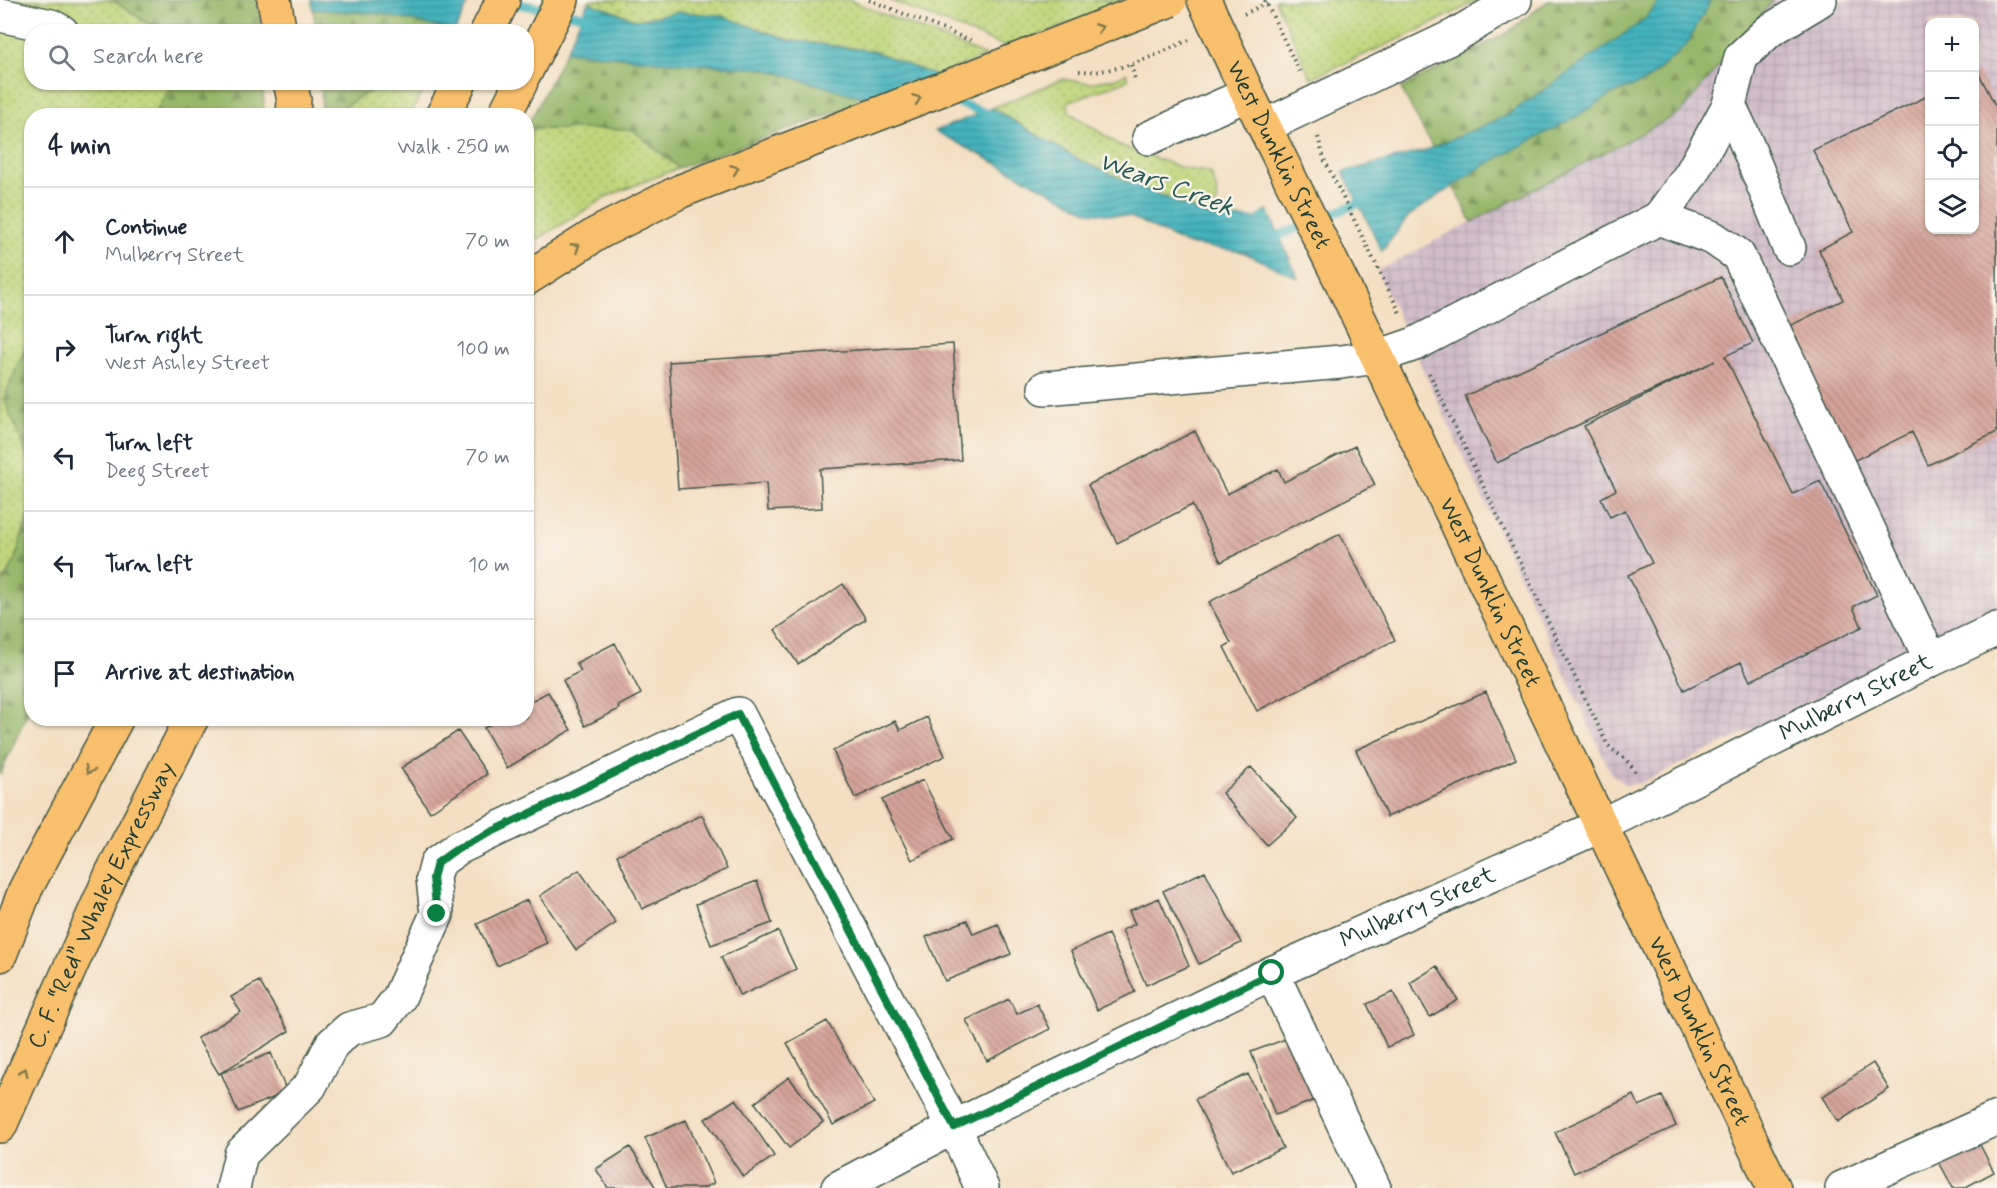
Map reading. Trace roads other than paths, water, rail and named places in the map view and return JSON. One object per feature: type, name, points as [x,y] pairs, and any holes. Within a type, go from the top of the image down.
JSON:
[{"type":"main road","points":[[274,0],[278,24]]},
{"type":"main road","points":[[491,24],[503,0]]},
{"type":"main road","points":[[534,55],[562,0]]},
{"type":"main road","points":[[534,274],[598,233],[681,191],[1170,0]]},
{"type":"main road","name":"West Dunklin Street","points":[[1204,0],[1345,289],[1774,1188]]},
{"type":"main road","points":[[446,108],[456,90]]},
{"type":"main road","points":[[508,108],[517,90]]},
{"type":"main road","points":[[0,955],[26,888],[113,726]]},
{"type":"main road","name":"C. F. “Red” Whaley Expressway","points":[[0,1126],[112,873],[188,726]]},
{"type":"street","points":[[1264,126],[1454,36],[1515,0]]},
{"type":"street","points":[[1045,388],[1341,362],[1377,357],[1415,344],[1659,218],[1691,174],[1729,105],[1741,57],[1769,31],[1820,0]]},
{"type":"street","points":[[0,15],[42,24]]},
{"type":"street","points":[[1149,138],[1248,94]]},
{"type":"street","points":[[1729,105],[1789,248]]},
{"type":"street","points":[[1659,218],[1713,238],[1738,255],[1931,660]]},
{"type":"street","name":"Mulberry Street","points":[[838,1188],[954,1127],[1272,973],[1602,825],[1997,629]]},
{"type":"street","points":[[233,1188],[241,1154],[310,1086],[332,1044],[349,1029],[382,1020],[399,998],[437,914],[433,878],[437,863],[458,848],[738,714],[954,1127],[982,1188]]},
{"type":"street","points":[[1272,973],[1374,1188]]},
{"type":"street","points":[[1842,1188],[1997,1118]]},
{"type":"water","points":[[311,0],[470,0],[458,24],[425,24],[382,14],[313,9]]},
{"type":"water","points":[[1660,0],[1711,0],[1686,46],[1646,81],[1611,95],[1572,119],[1483,166],[1409,216],[1382,251],[1343,172],[1424,151],[1506,116],[1644,20]]},
{"type":"water","points":[[588,2],[637,20],[677,12],[719,15],[789,40],[873,51],[936,76],[872,100],[765,69],[566,51]]},
{"type":"water","points":[[992,108],[1079,160],[1213,218],[1256,218],[1268,210],[1298,278],[1243,252],[1186,244],[1131,217],[1089,212],[935,131]]},
{"type":"waterway","name":"Wears Creek","points":[[507,2],[550,10]]},
{"type":"waterway","name":"Wears Creek","points":[[563,12],[594,18]]},
{"type":"waterway","name":"Wears Creek","points":[[945,98],[991,117]]},
{"type":"waterway","name":"Wears Creek","points":[[1267,235],[1280,235],[1369,199]]}]
